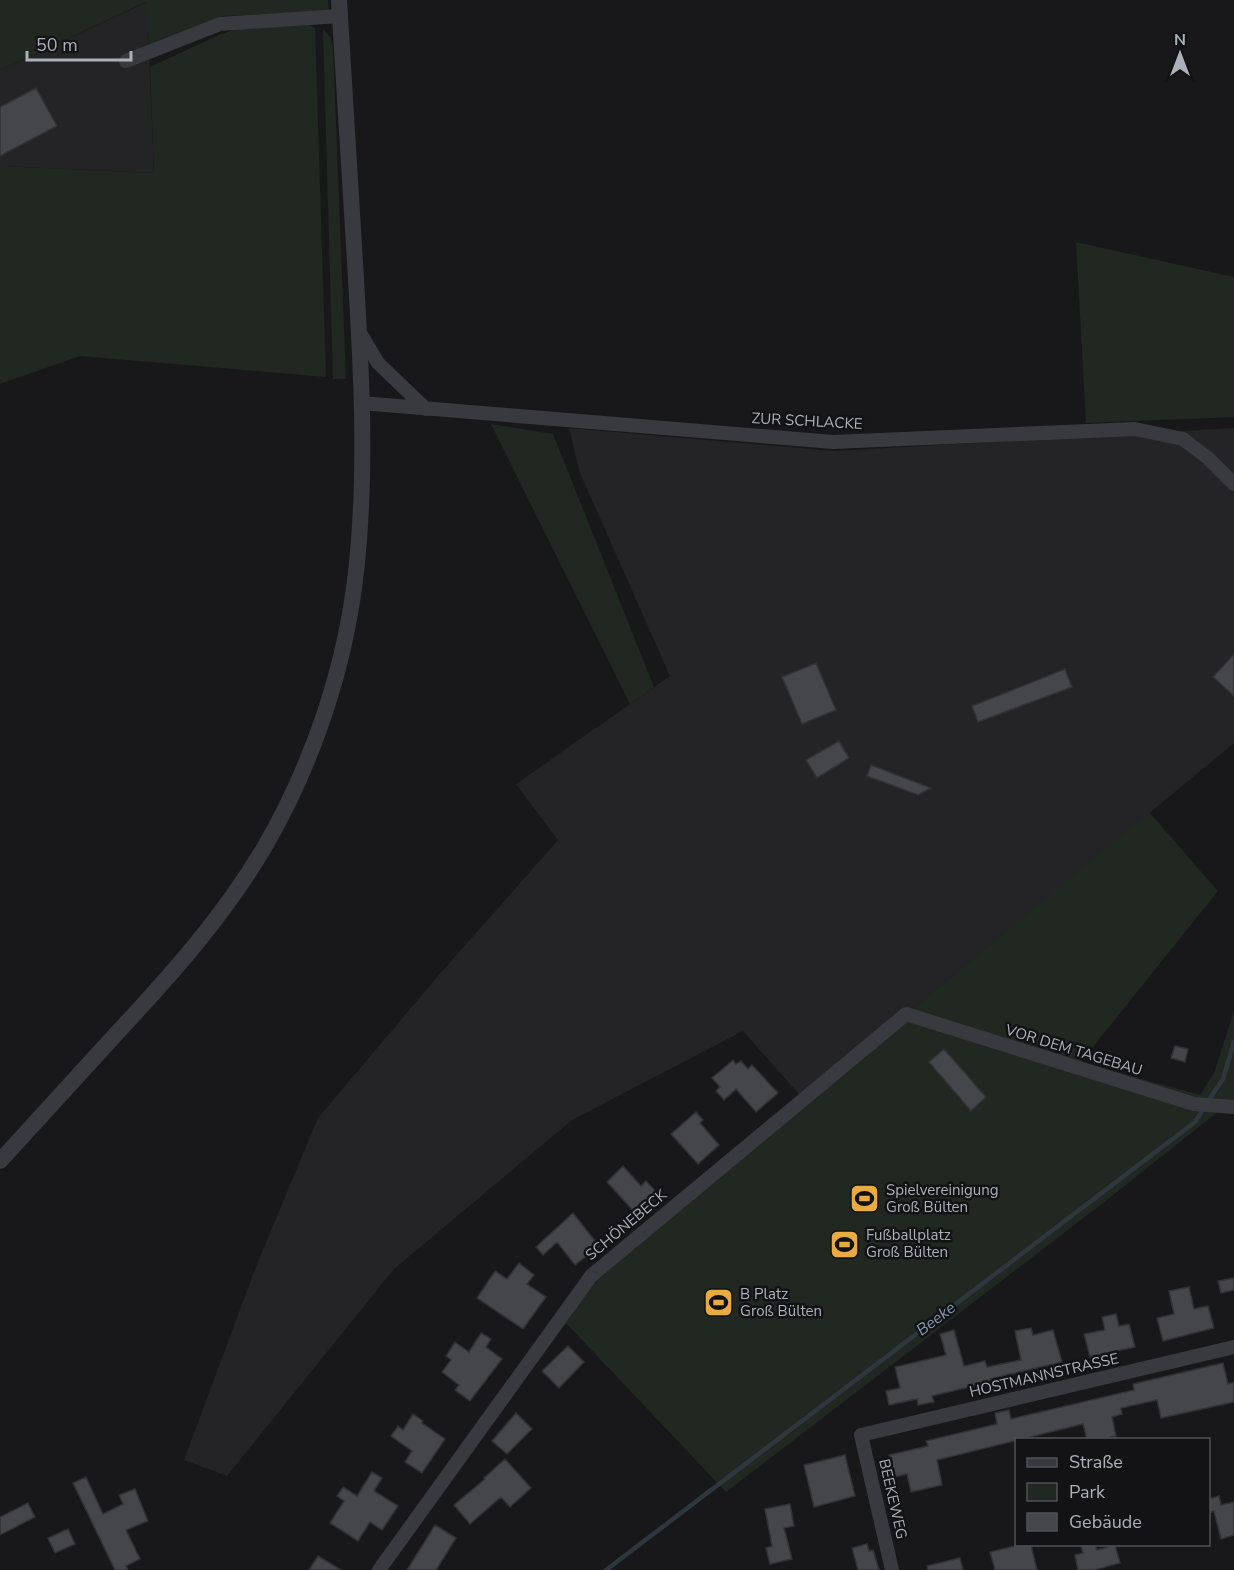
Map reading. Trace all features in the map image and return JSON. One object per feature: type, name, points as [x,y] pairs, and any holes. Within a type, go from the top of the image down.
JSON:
[{"type":"street","points":[[0,1161],[183,961],[243,881],[283,812],[315,739],[346,634],[355,577],[360,531],[359,331],[339,8],[220,24],[126,61]]},
{"type":"street","points":[[359,331],[378,363],[426,410]]},
{"type":"street","name":"ZUR SCHLACKE","points":[[361,404],[833,442],[1135,429],[1183,440],[1208,458],[1234,484]]},
{"type":"street","name":"VOR DEM TAGEBAU","points":[[906,1014],[1194,1104],[1234,1107]]},
{"type":"street","name":"SCHÖNEBECK","points":[[379,1570],[591,1275],[906,1014]]},
{"type":"street","name":"HOSTMANNSTRASSE","points":[[861,1435],[1234,1347]]},
{"type":"street","name":"BEEKEWEG","points":[[861,1435],[892,1570]]},
{"type":"shaded area","points":[[147,2],[154,173],[0,166],[0,70]]},
{"type":"shaded area","points":[[569,428],[834,451],[1234,428],[1234,743],[909,1012],[806,1102],[743,1031],[572,1120],[394,1269],[227,1476],[184,1460],[257,1264],[318,1118],[438,976],[558,840],[516,784],[670,676],[580,473]]},
{"type":"green space","points":[[0,0],[328,0],[329,12],[222,16],[149,44],[146,2],[0,70]]},
{"type":"green space","points":[[309,25],[315,28],[326,377],[80,356],[0,384],[0,166],[154,173],[150,67],[221,34],[241,28]]},
{"type":"green space","points":[[323,29],[330,37],[333,46],[346,379],[333,379]]},
{"type":"green space","points":[[1076,242],[1234,277],[1234,417],[1086,423]]},
{"type":"green space","points":[[491,424],[553,434],[654,687],[630,704]]},
{"type":"green space","name":"Fußballplatz Groß Bülten","points":[[1149,812],[1218,891],[1081,1062],[1200,1095],[1214,1073],[1234,1011],[1234,1102],[1229,1103],[1103,1203],[726,1492],[566,1323],[593,1284],[909,1012]]},
{"type":"building","points":[[36,88],[57,126],[0,156],[0,107]]},
{"type":"building","points":[[1234,654],[1234,696],[1213,677]]},
{"type":"building","points":[[816,663],[836,710],[802,724],[782,677]]},
{"type":"building","points":[[1065,669],[1072,687],[978,722],[972,706]]},
{"type":"building","points":[[839,741],[849,758],[817,778],[806,760]]},
{"type":"building","points":[[871,765],[931,788],[918,795],[867,776]]},
{"type":"building","points":[[1175,1046],[1188,1049],[1185,1062],[1171,1058]]},
{"type":"building","points":[[944,1049],[986,1097],[971,1111],[929,1062]]},
{"type":"building","points":[[733,1060],[736,1064],[741,1061],[748,1069],[752,1065],[778,1093],[756,1112],[736,1089],[724,1100],[716,1091],[720,1087],[712,1078]]},
{"type":"building","points":[[696,1112],[703,1120],[700,1123],[719,1145],[698,1164],[671,1134]]},
{"type":"building","points":[[623,1166],[641,1186],[646,1181],[659,1195],[637,1215],[607,1182]]},
{"type":"building","points":[[573,1213],[599,1246],[575,1265],[557,1242],[543,1255],[536,1247]]},
{"type":"building","points":[[519,1263],[534,1275],[527,1284],[546,1297],[523,1329],[477,1298],[495,1271],[507,1279]]},
{"type":"building","points":[[1234,1278],[1234,1290],[1221,1293],[1218,1281]]},
{"type":"building","points":[[1189,1287],[1194,1309],[1208,1306],[1214,1328],[1163,1341],[1157,1318],[1174,1314],[1169,1291]]},
{"type":"building","points":[[1116,1314],[1119,1326],[1129,1324],[1135,1347],[1090,1357],[1084,1334],[1105,1330],[1102,1317]]},
{"type":"building","points":[[1031,1328],[1033,1335],[1053,1330],[1062,1362],[932,1396],[934,1402],[918,1405],[917,1399],[889,1405],[886,1391],[900,1388],[895,1367],[946,1355],[940,1334],[954,1330],[964,1366],[985,1361],[987,1367],[1021,1360],[1015,1331]]},
{"type":"building","points":[[481,1333],[491,1339],[486,1347],[502,1359],[470,1401],[455,1390],[459,1385],[442,1372],[451,1360],[446,1356],[455,1342],[469,1352]]},
{"type":"building","points":[[568,1346],[584,1362],[559,1388],[542,1371]]},
{"type":"building","points":[[1223,1363],[1228,1384],[1234,1382],[1234,1402],[1161,1418],[1157,1400],[1121,1408],[1122,1414],[1112,1417],[1116,1436],[1086,1438],[1083,1424],[1026,1438],[1015,1438],[1015,1441],[937,1460],[942,1485],[911,1492],[907,1474],[894,1477],[889,1455],[928,1446],[926,1441],[997,1424],[995,1413],[1009,1410],[1011,1419],[1134,1390],[1133,1384]]},
{"type":"building","points":[[516,1413],[532,1429],[507,1454],[492,1441]]},
{"type":"building","points":[[413,1414],[445,1439],[422,1473],[405,1462],[412,1451],[391,1436],[398,1426],[403,1430]]},
{"type":"building","points":[[845,1455],[855,1496],[814,1507],[804,1465]]},
{"type":"building","points":[[505,1459],[531,1488],[510,1507],[501,1497],[470,1524],[454,1505]]},
{"type":"building","points":[[372,1472],[382,1478],[374,1491],[398,1506],[382,1530],[370,1522],[358,1541],[330,1523],[344,1501],[337,1496],[343,1487],[357,1496]]},
{"type":"building","points":[[86,1477],[103,1514],[123,1504],[119,1495],[135,1489],[148,1521],[126,1530],[140,1559],[126,1566],[128,1570],[115,1570],[73,1483]]},
{"type":"building","points":[[1219,1496],[1221,1505],[1234,1502],[1234,1535],[1221,1539],[1214,1511],[1210,1513],[1210,1499]]},
{"type":"building","points":[[28,1503],[35,1517],[0,1535],[0,1517]]},
{"type":"building","points":[[790,1504],[794,1526],[784,1528],[792,1559],[770,1564],[766,1548],[772,1546],[765,1509]]},
{"type":"building","points":[[435,1525],[456,1538],[436,1570],[407,1570]]},
{"type":"building","points":[[68,1529],[75,1544],[55,1553],[48,1538]]},
{"type":"building","points":[[867,1544],[869,1551],[873,1550],[879,1570],[858,1570],[852,1548]]},
{"type":"building","points":[[1015,1546],[1031,1546],[1037,1570],[995,1570],[990,1552]]},
{"type":"building","points":[[1081,1546],[1095,1546],[1097,1550],[1115,1546],[1120,1563],[1094,1570],[1078,1570],[1075,1555],[1083,1553]]},
{"type":"building","points":[[318,1556],[341,1570],[309,1570]]},
{"type":"building","points":[[960,1558],[963,1570],[928,1570],[927,1566]]},
{"type":"waterway","name":"Beeke","points":[[1208,1101],[1223,1079],[1234,1042]]},
{"type":"waterway","name":"Beeke","points":[[606,1570],[1195,1122],[1204,1108]]},
{"type":"place","name":"Spielvereinigung Groß Bülten","points":[[865,1199]]},
{"type":"place","name":"Fußballplatz Groß Bülten","points":[[845,1244]]},
{"type":"place","name":"B Platz Groß Bülten","points":[[719,1303]]}]
